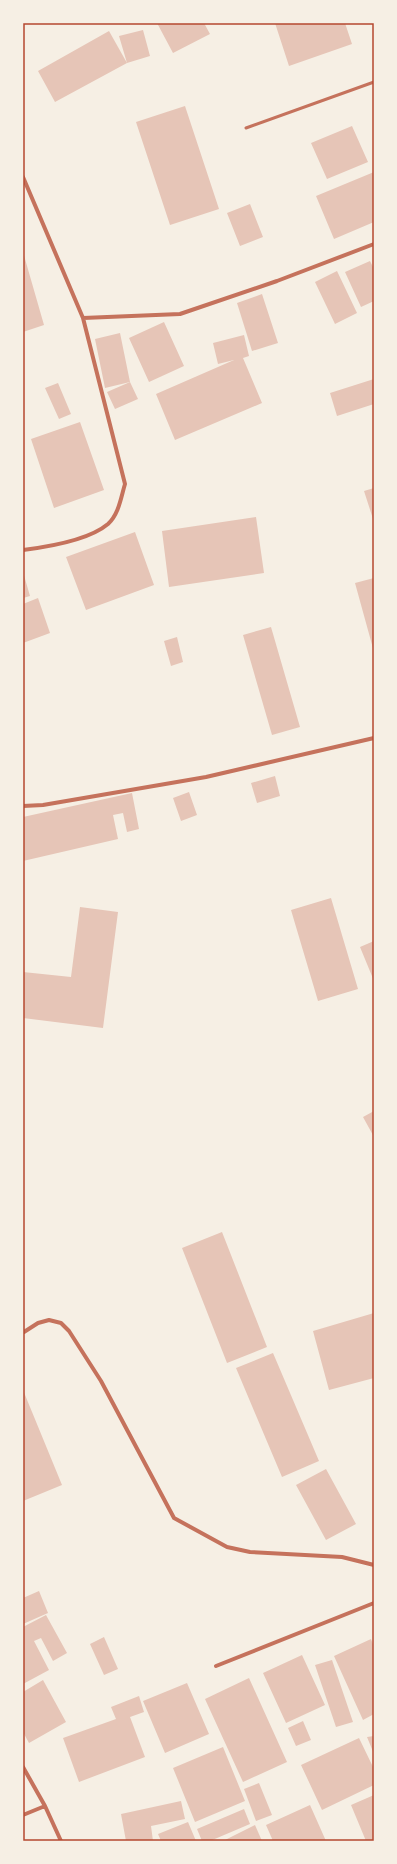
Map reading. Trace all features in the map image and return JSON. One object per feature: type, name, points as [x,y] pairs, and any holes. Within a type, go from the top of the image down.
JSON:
[{"type":"street","points":[[23,177],[83,318],[125,484],[118,509],[108,524],[80,539],[23,550]]},
{"type":"street","points":[[83,318],[180,314],[257,288],[374,244]]},
{"type":"street","points":[[23,806],[206,778],[374,738]]},
{"type":"street","points":[[24,1332],[38,1323],[49,1320],[61,1323],[69,1331],[101,1381],[174,1518],[227,1547],[250,1552],[342,1557],[374,1565]]},
{"type":"street","points":[[216,1666],[374,1602]]},
{"type":"street","points":[[23,1767],[46,1806],[61,1841]]},
{"type":"street","points":[[23,1814],[46,1806]]},
{"type":"lane","points":[[246,128],[374,82]]},
{"type":"building","points":[[157,23],[204,23],[210,34],[173,53]]},
{"type":"building","points":[[275,23],[345,23],[352,44],[289,66]]},
{"type":"building","points":[[143,30],[150,56],[127,63],[119,36]]},
{"type":"building","points":[[109,31],[127,63],[55,102],[38,71]]},
{"type":"building","points":[[185,106],[219,209],[170,225],[136,122]]},
{"type":"building","points":[[352,126],[368,162],[327,179],[311,143]]},
{"type":"building","points":[[374,172],[374,222],[334,239],[316,196]]},
{"type":"building","points":[[250,204],[263,237],[240,246],[227,213]]},
{"type":"building","points":[[23,252],[44,325],[23,332]]},
{"type":"building","points":[[370,261],[374,269],[374,301],[361,307],[345,272]]},
{"type":"building","points":[[337,271],[357,313],[335,324],[315,282]]},
{"type":"building","points":[[262,294],[278,343],[252,351],[237,303]]},
{"type":"building","points":[[164,322],[184,366],[149,382],[129,338]]},
{"type":"building","points":[[120,333],[130,382],[105,388],[95,339]]},
{"type":"building","points":[[244,335],[249,356],[243,358],[262,403],[175,440],[156,394],[234,360],[218,364],[213,343]]},
{"type":"building","points":[[374,379],[374,404],[337,416],[330,393]]},
{"type":"building","points":[[130,382],[138,399],[115,409],[107,392]]},
{"type":"building","points":[[58,383],[71,414],[59,419],[45,388]]},
{"type":"building","points":[[80,422],[104,490],[54,508],[31,439]]},
{"type":"building","points":[[374,488],[374,522],[364,491]]},
{"type":"building","points":[[256,517],[264,573],[169,587],[162,531]]},
{"type":"building","points":[[135,532],[154,585],[86,610],[66,557]]},
{"type":"building","points":[[23,572],[30,596],[23,598]]},
{"type":"building","points":[[374,578],[374,652],[355,583]]},
{"type":"building","points":[[38,598],[50,633],[23,643],[23,604]]},
{"type":"building","points":[[271,627],[300,727],[272,735],[243,635]]},
{"type":"building","points":[[177,637],[183,662],[171,666],[164,641]]},
{"type":"building","points":[[275,776],[280,796],[257,803],[251,783]]},
{"type":"building","points":[[189,792],[197,815],[181,821],[173,798]]},
{"type":"building","points":[[132,793],[139,829],[127,832],[123,813],[113,815],[118,839],[23,861],[23,817]]},
{"type":"building","points":[[331,898],[358,989],[318,1001],[291,910]]},
{"type":"building","points":[[80,907],[118,912],[103,1028],[23,1018],[23,972],[71,977]]},
{"type":"building","points":[[374,941],[374,981],[360,947]]},
{"type":"building","points":[[374,1111],[374,1137],[363,1117]]},
{"type":"building","points":[[222,1232],[267,1347],[227,1363],[182,1248]]},
{"type":"building","points":[[374,1313],[374,1378],[329,1390],[313,1331]]},
{"type":"building","points":[[273,1353],[319,1461],[282,1477],[236,1368]]},
{"type":"building","points":[[23,1390],[62,1485],[23,1501]]},
{"type":"building","points":[[326,1469],[356,1524],[326,1540],[296,1485]]},
{"type":"building","points":[[39,1591],[48,1613],[23,1624],[23,1598]]},
{"type":"building","points":[[46,1615],[67,1653],[53,1661],[41,1638],[34,1641],[49,1670],[23,1684],[23,1627]]},
{"type":"building","points":[[104,1637],[118,1669],[104,1675],[90,1644]]},
{"type":"building","points":[[371,1639],[374,1647],[374,1714],[363,1720],[334,1656]]},
{"type":"building","points":[[302,1655],[325,1705],[286,1723],[263,1673]]},
{"type":"building","points":[[332,1660],[353,1722],[336,1727],[315,1665]]},
{"type":"building","points":[[249,1678],[287,1762],[243,1782],[205,1699]]},
{"type":"building","points":[[43,1680],[66,1722],[29,1743],[23,1732],[23,1692]]},
{"type":"building","points":[[187,1683],[209,1734],[165,1753],[143,1701]]},
{"type":"building","points":[[139,1696],[144,1712],[130,1717],[145,1757],[79,1782],[63,1738],[116,1719],[111,1707]]},
{"type":"building","points":[[303,1721],[311,1740],[296,1746],[288,1728]]},
{"type":"building","points":[[374,1736],[374,1754],[367,1737]]},
{"type":"building","points":[[359,1738],[374,1769],[374,1785],[322,1810],[301,1765]]},
{"type":"building","points":[[223,1747],[245,1801],[195,1822],[173,1768]]},
{"type":"building","points":[[259,1783],[272,1815],[256,1821],[244,1789]]},
{"type":"building","points":[[374,1795],[374,1841],[366,1841],[351,1805]]},
{"type":"building","points":[[181,1801],[185,1819],[151,1826],[153,1841],[126,1841],[121,1814]]},
{"type":"building","points":[[310,1805],[326,1841],[273,1841],[266,1825]]},
{"type":"building","points":[[244,1809],[250,1824],[210,1841],[202,1841],[197,1829]]},
{"type":"building","points":[[188,1822],[196,1841],[161,1841],[158,1834]]},
{"type":"building","points":[[255,1825],[262,1841],[223,1841]]}]
